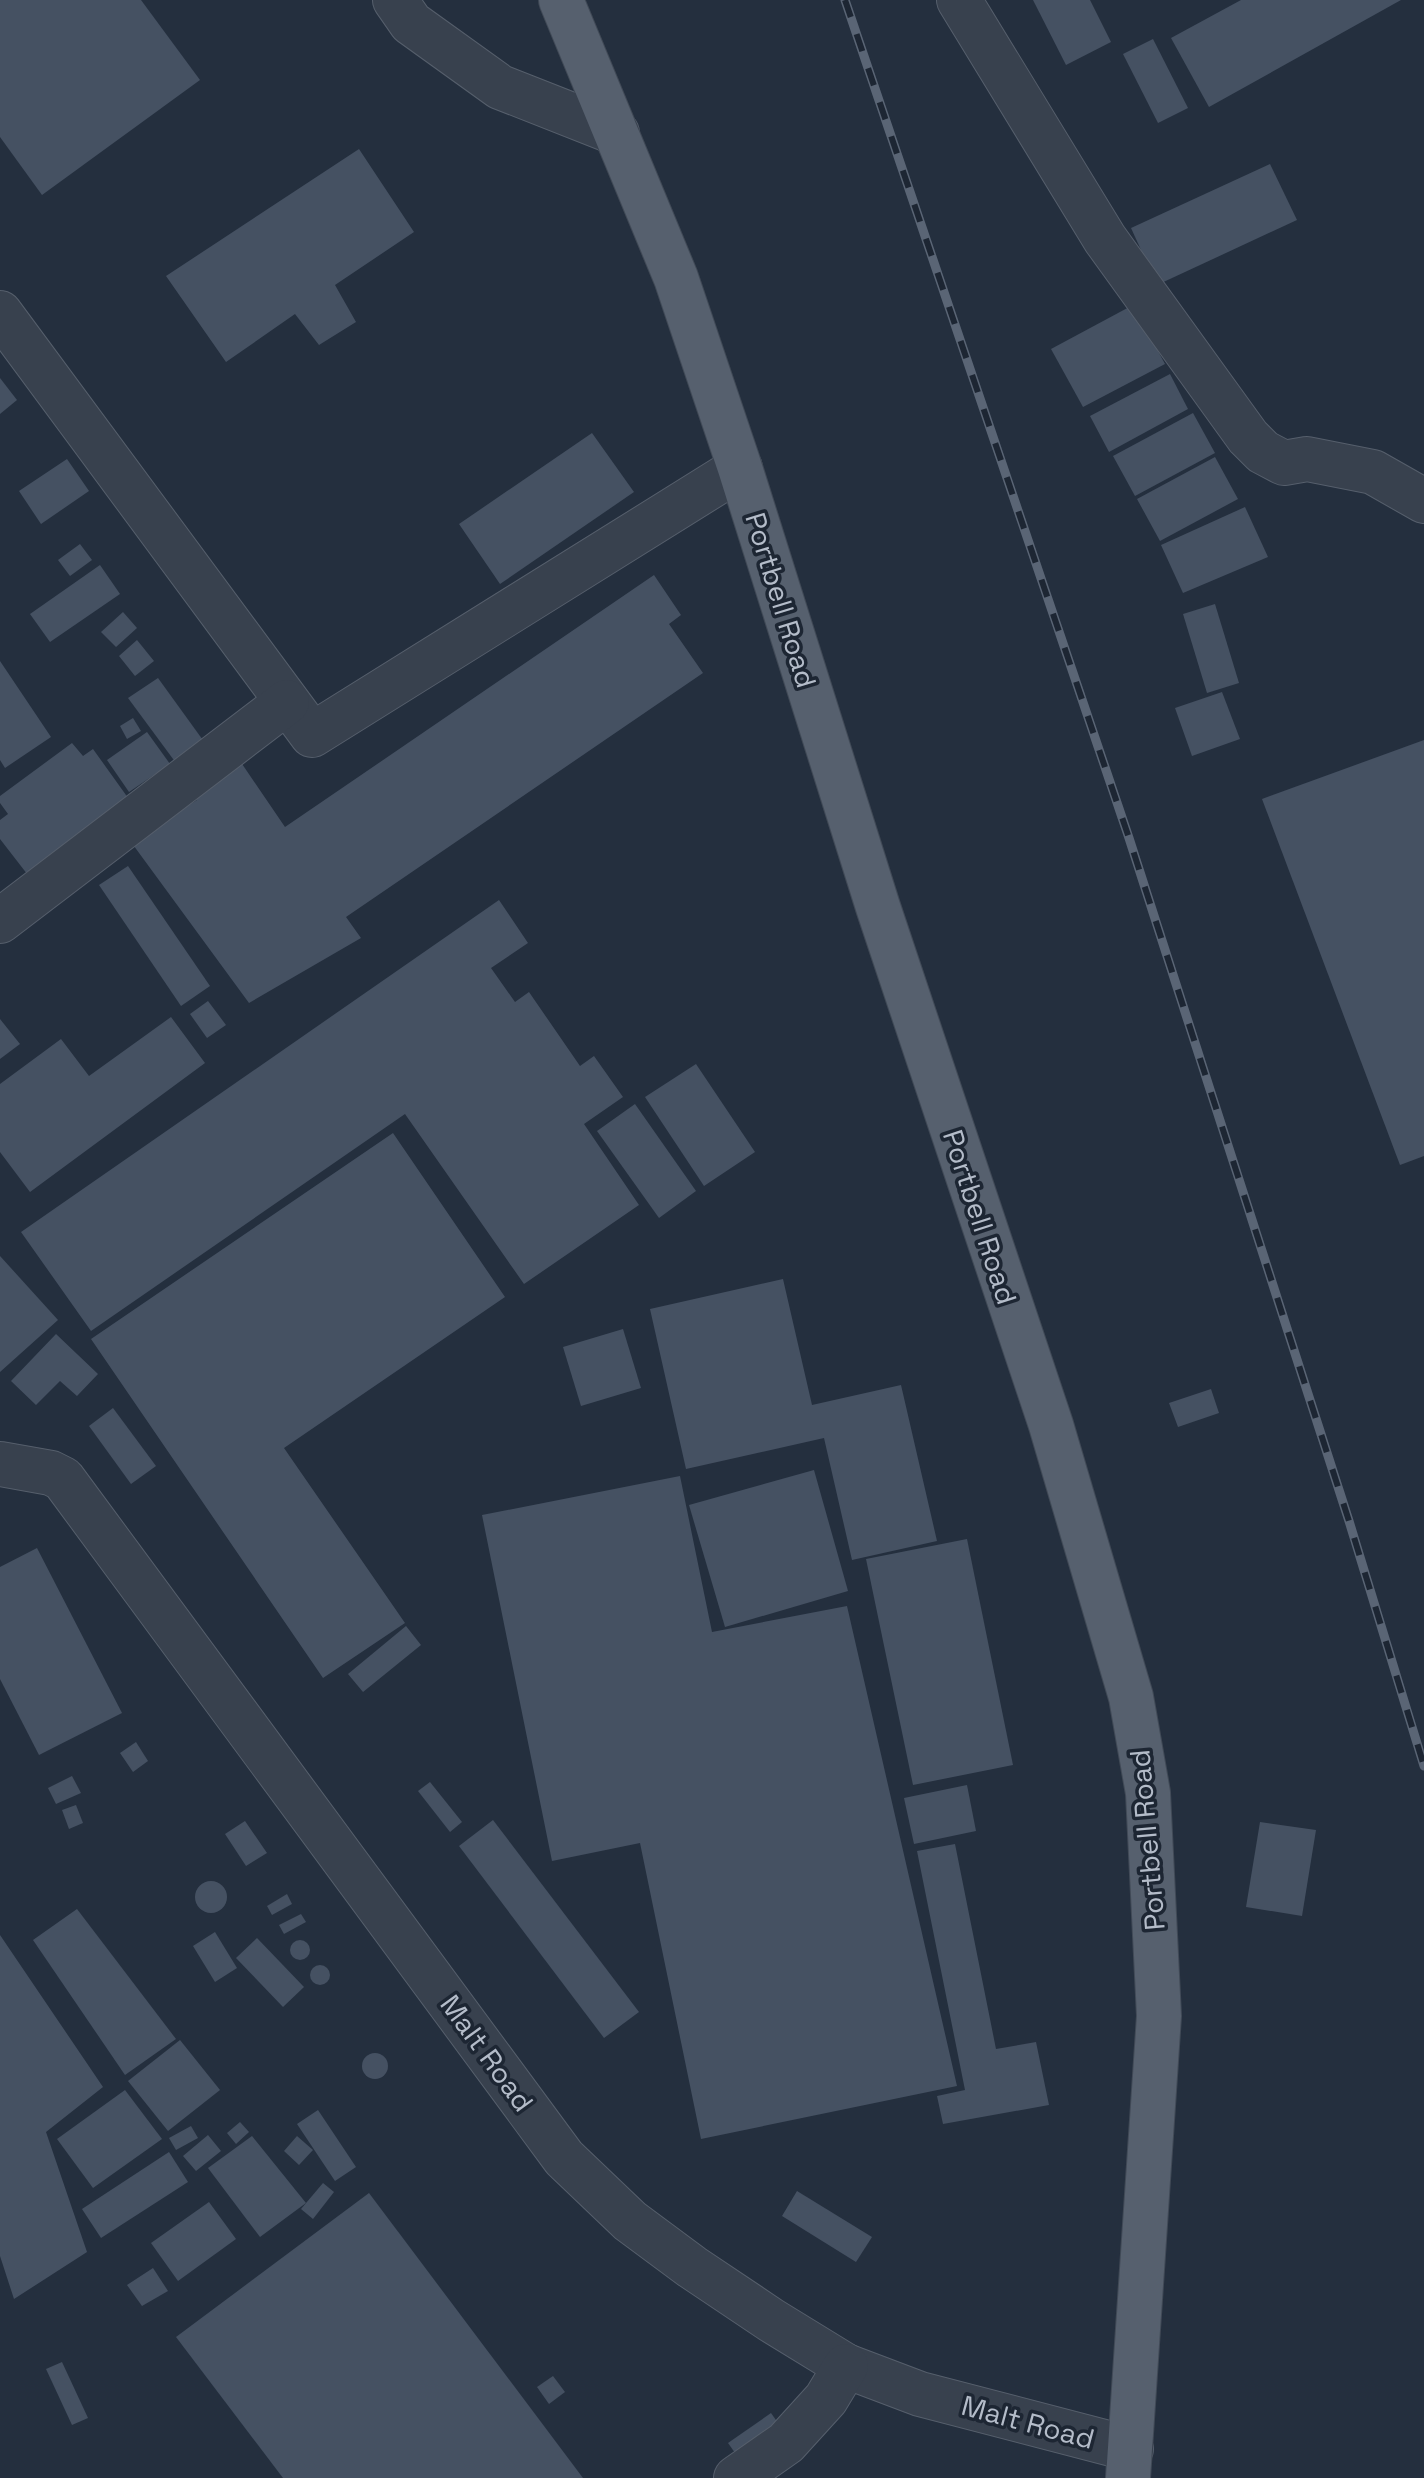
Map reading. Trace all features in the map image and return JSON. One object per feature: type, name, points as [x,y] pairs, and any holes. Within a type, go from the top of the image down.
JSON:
[{"type":"main road","name":"Portbell Road","points":[[561,0],[676,278],[740,468],[878,907],[1051,1425],[1131,1697],[1148,1793],[1159,2016],[1130,2464]]},
{"type":"street","points":[[395,0],[411,23],[500,87],[617,133]]},
{"type":"street","points":[[959,0],[1105,239],[1256,445],[1284,463],[1307,459],[1373,472],[1424,501]]},
{"type":"street","points":[[0,313],[312,735],[740,468]]},
{"type":"street","points":[[0,921],[287,702]]},
{"type":"street","name":"Malt Road","points":[[0,1464],[51,1473],[69,1486],[564,2158],[630,2221],[692,2267],[846,2366],[1130,2464]]},
{"type":"street","points":[[736,2478],[786,2443],[826,2399],[846,2366]]},
{"type":"building","points":[[0,0],[141,0],[200,80],[42,195],[0,137]]},
{"type":"building","points":[[1033,0],[1090,0],[1111,42],[1066,65]]},
{"type":"building","points":[[1241,0],[1401,0],[1209,107],[1171,38]]},
{"type":"building","points":[[1153,39],[1188,108],[1158,123],[1123,54]]},
{"type":"building","points":[[359,149],[414,232],[335,285],[356,322],[319,345],[295,314],[226,362],[166,276]]},
{"type":"building","points":[[1270,164],[1297,220],[1157,285],[1131,228]]},
{"type":"building","points":[[1133,305],[1165,364],[1083,407],[1051,349]]},
{"type":"building","points":[[1170,374],[1188,409],[1109,452],[1090,416]]},
{"type":"building","points":[[0,378],[17,400],[0,414]]},
{"type":"building","points":[[1193,413],[1215,453],[1135,496],[1113,456]]},
{"type":"building","points":[[592,433],[634,492],[500,584],[459,524]]},
{"type":"building","points":[[1215,457],[1238,499],[1160,541],[1137,499]]},
{"type":"building","points":[[67,459],[89,491],[41,524],[19,491]]},
{"type":"building","points":[[1245,507],[1268,557],[1183,593],[1161,545]]},
{"type":"building","points":[[80,544],[92,560],[70,576],[58,560]]},
{"type":"building","points":[[100,565],[120,594],[50,642],[30,614]]},
{"type":"building","points":[[654,575],[681,615],[669,624],[703,673],[346,917],[361,938],[249,1003],[131,842],[197,800],[190,791],[238,758],[285,827]]},
{"type":"building","points":[[1215,604],[1239,683],[1207,693],[1183,614]]},
{"type":"building","points":[[123,612],[137,628],[116,647],[101,632]]},
{"type":"building","points":[[137,640],[154,661],[135,676],[119,656]]},
{"type":"building","points":[[0,661],[51,737],[5,768],[0,760]]},
{"type":"building","points":[[158,678],[205,743],[176,763],[128,698]]},
{"type":"building","points":[[1222,692],[1240,739],[1192,756],[1175,708]]},
{"type":"building","points":[[133,718],[141,731],[127,739],[120,726]]},
{"type":"building","points":[[147,732],[170,764],[129,792],[107,760]]},
{"type":"building","points":[[1424,740],[1424,1156],[1400,1165],[1262,799]]},
{"type":"building","points":[[72,743],[83,756],[93,749],[131,802],[31,879],[0,839],[0,820],[8,814],[0,803],[0,796]]},
{"type":"building","points":[[128,866],[210,986],[181,1006],[99,885]]},
{"type":"building","points":[[499,900],[528,943],[491,968],[515,1002],[529,992],[580,1066],[594,1056],[623,1097],[584,1124],[639,1205],[524,1284],[405,1114],[91,1331],[21,1232]]},
{"type":"building","points":[[208,1001],[226,1025],[207,1038],[190,1014]]},
{"type":"building","points":[[171,1017],[205,1063],[30,1192],[0,1152],[0,1084],[61,1039],[89,1076]]},
{"type":"building","points":[[0,1019],[20,1044],[0,1059]]},
{"type":"building","points":[[696,1064],[755,1152],[704,1186],[645,1097]]},
{"type":"building","points":[[635,1104],[696,1191],[659,1218],[597,1131]]},
{"type":"building","points":[[393,1133],[505,1297],[284,1448],[405,1623],[323,1678],[91,1339]]},
{"type":"building","points":[[0,1256],[58,1320],[0,1372]]},
{"type":"building","points":[[783,1279],[812,1405],[901,1385],[937,1541],[852,1560],[824,1438],[686,1469],[650,1309]]},
{"type":"building","points":[[623,1329],[641,1388],[581,1406],[563,1347]]},
{"type":"building","points":[[56,1334],[98,1374],[77,1396],[60,1381],[36,1405],[11,1381]]},
{"type":"building","points":[[1211,1389],[1219,1413],[1178,1427],[1169,1403]]},
{"type":"building","points":[[113,1408],[156,1466],[131,1484],[89,1426]]},
{"type":"building","points":[[814,1470],[848,1591],[725,1627],[689,1505]]},
{"type":"building","points":[[680,1476],[712,1632],[847,1606],[957,2086],[701,2139],[640,1843],[552,1861],[482,1515]]},
{"type":"building","points":[[967,1539],[1013,1765],[913,1785],[866,1559]]},
{"type":"building","points":[[37,1548],[122,1713],[39,1755],[0,1679],[0,1567]]},
{"type":"building","points":[[406,1626],[421,1645],[363,1692],[348,1674]]},
{"type":"building","points":[[136,1742],[148,1761],[133,1772],[120,1753]]},
{"type":"building","points":[[72,1776],[81,1793],[56,1804],[48,1788]]},
{"type":"building","points":[[430,1782],[462,1822],[450,1832],[418,1791]]},
{"type":"building","points":[[967,1785],[976,1831],[914,1844],[904,1798]]},
{"type":"building","points":[[76,1805],[83,1823],[69,1829],[62,1810]]},
{"type":"building","points":[[493,1820],[639,2012],[604,2038],[459,1846]]},
{"type":"building","points":[[245,1821],[267,1853],[246,1866],[225,1834]]},
{"type":"building","points":[[1260,1822],[1316,1830],[1302,1916],[1246,1907]]},
{"type":"building","points":[[955,1844],[996,2049],[1036,2042],[1049,2105],[943,2124],[937,2096],[965,2090],[917,1851]]},
{"type":"building","points":[[211,1881],[222,1886],[227,1897],[222,1908],[211,1913],[200,1908],[195,1897],[200,1886]]},
{"type":"building","points":[[287,1894],[292,1904],[272,1915],[267,1906]]},
{"type":"building","points":[[77,1909],[176,2039],[125,2075],[33,1940]]},
{"type":"building","points":[[301,1914],[306,1922],[284,1934],[279,1925]]},
{"type":"building","points":[[215,1932],[237,1968],[215,1982],[193,1946]]},
{"type":"building","points":[[0,1935],[103,2087],[46,2132],[87,2252],[14,2299],[0,2256]]},
{"type":"building","points":[[257,1938],[304,1987],[283,2007],[236,1958]]},
{"type":"building","points":[[300,1940],[307,1943],[310,1950],[307,1957],[300,1960],[293,1957],[290,1950],[293,1943]]},
{"type":"building","points":[[320,1965],[327,1968],[330,1975],[327,1982],[320,1985],[313,1982],[310,1975],[313,1968]]},
{"type":"building","points":[[180,2040],[220,2090],[168,2131],[128,2081]]},
{"type":"building","points":[[375,2053],[384,2057],[388,2066],[384,2075],[375,2079],[366,2075],[362,2066],[366,2057]]},
{"type":"building","points":[[125,2090],[162,2139],[93,2188],[57,2139]]},
{"type":"building","points":[[318,2110],[356,2167],[335,2181],[297,2124]]},
{"type":"building","points":[[240,2122],[249,2132],[236,2144],[227,2133]]},
{"type":"building","points":[[191,2126],[198,2138],[176,2150],[169,2138]]},
{"type":"building","points":[[208,2135],[221,2151],[196,2171],[183,2156]]},
{"type":"building","points":[[252,2136],[306,2203],[260,2237],[208,2168]]},
{"type":"building","points":[[297,2136],[313,2150],[299,2165],[284,2151]]},
{"type":"building","points":[[169,2152],[188,2182],[101,2238],[82,2209]]},
{"type":"building","points":[[323,2183],[334,2192],[313,2219],[301,2209]]},
{"type":"building","points":[[797,2191],[872,2237],[856,2262],[782,2216]]},
{"type":"building","points":[[369,2193],[583,2478],[283,2478],[176,2337]]},
{"type":"building","points":[[209,2202],[236,2239],[178,2281],[151,2243]]},
{"type":"building","points":[[153,2268],[168,2291],[142,2306],[127,2285]]},
{"type":"building","points":[[62,2362],[88,2418],[72,2425],[46,2369]]},
{"type":"building","points":[[553,2376],[565,2392],[549,2404],[537,2387]]},
{"type":"building","points":[[771,2413],[788,2437],[745,2467],[728,2443]]},
{"type":"railway","points":[[845,0],[1129,838],[1349,1521],[1424,1766]]}]
